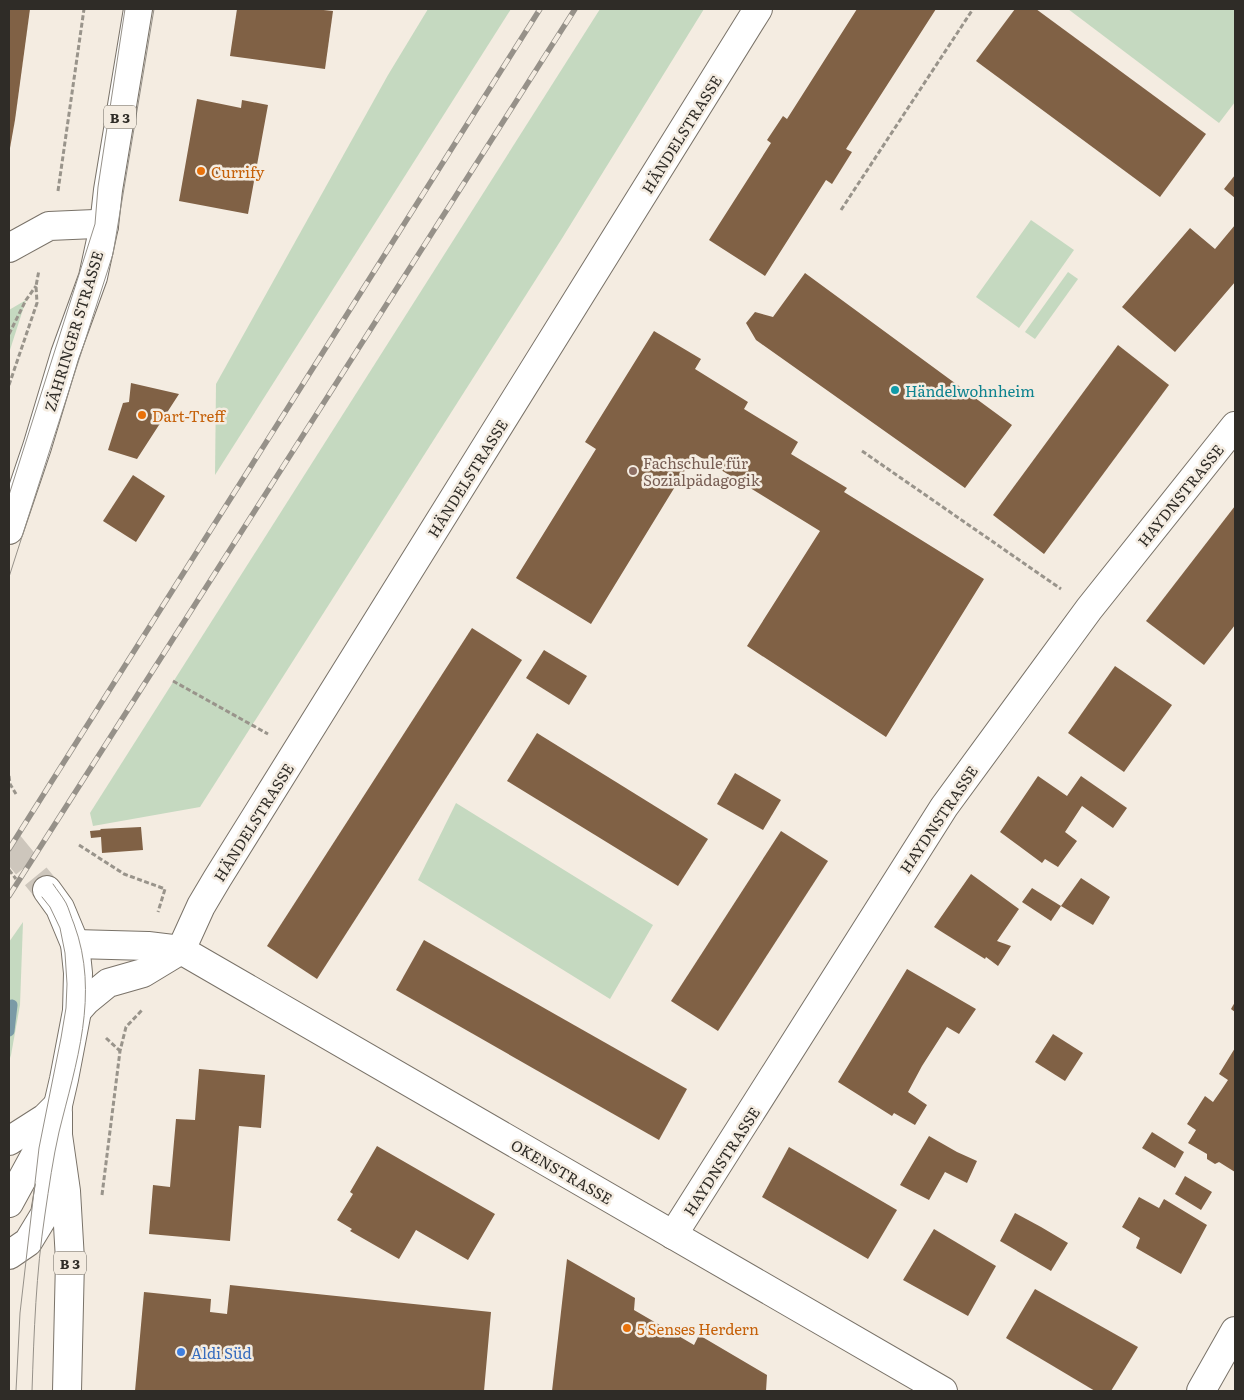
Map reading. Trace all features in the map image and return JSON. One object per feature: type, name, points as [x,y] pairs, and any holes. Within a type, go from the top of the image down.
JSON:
[{"type":"street","name":"ZÄHRINGER STRASSE","points":[[9,530],[37,447],[65,354],[93,277],[104,226],[108,190],[138,9]]},
{"type":"street","name":"HÄNDELSTRASSE","points":[[181,950],[201,906],[217,879],[758,9]]},
{"type":"street","points":[[9,248],[50,226],[95,224],[104,226]]},
{"type":"street","name":"HAYDNSTRASSE","points":[[673,1235],[944,807],[1089,609],[1235,426]]},
{"type":"street","name":"B 3","points":[[9,1203],[39,1148],[58,1105],[77,1011],[78,972],[75,944],[60,908],[47,890]]},
{"type":"street","name":"OKENSTRASSE","points":[[75,944],[148,946],[181,950],[943,1391]]},
{"type":"street","points":[[77,1011],[108,983],[143,973],[181,950]]},
{"type":"street","points":[[9,1141],[45,1118],[58,1105]]},
{"type":"street","name":"B 3","points":[[58,1105],[58,1135],[66,1191],[70,1260],[67,1391]]},
{"type":"street","points":[[9,1255],[28,1242],[45,1214],[58,1135]]},
{"type":"street","points":[[1201,1391],[1235,1331]]},
{"type":"path","points":[[58,196],[84,9]]},
{"type":"path","points":[[841,210],[973,9]]},
{"type":"path","points":[[9,334],[26,300],[36,286],[37,303],[9,385]]},
{"type":"path","points":[[862,451],[1089,609]]},
{"type":"path","points":[[174,681],[268,734]]},
{"type":"path","points":[[9,776],[10,784],[16,794]]},
{"type":"path","points":[[78,845],[124,874],[165,889]]},
{"type":"path","points":[[9,870],[20,883]]},
{"type":"path","points":[[101,1204],[120,1051],[126,1027],[143,1009],[143,973]]},
{"type":"green space","points":[[428,9],[511,9],[215,475],[216,384],[388,75]]},
{"type":"green space","points":[[600,9],[704,9],[561,240],[200,807],[93,826],[90,813]]},
{"type":"green space","points":[[1068,9],[1235,9],[1235,102],[1219,123]]},
{"type":"green space","points":[[1031,220],[1074,250],[1019,328],[976,297]]},
{"type":"green space","points":[[1068,272],[1078,279],[1035,339],[1025,332]]},
{"type":"green space","points":[[26,300],[9,353],[9,310]]},
{"type":"green space","points":[[456,803],[653,925],[610,999],[418,880]]},
{"type":"green space","points":[[23,922],[20,1005],[9,1061],[9,942]]},
{"type":"building","points":[[9,9],[30,9],[10,148]]},
{"type":"building","points":[[237,9],[314,9],[333,11],[325,69],[230,56]]},
{"type":"building","points":[[857,9],[936,9],[846,149],[852,152],[832,184],[826,180],[765,276],[709,240],[771,143],[767,140],[783,116],[787,119]]},
{"type":"building","points":[[1015,9],[1036,9],[1206,134],[1160,197],[976,61]]},
{"type":"building","points":[[197,99],[241,108],[242,100],[268,105],[248,214],[179,201]]},
{"type":"building","points":[[1235,175],[1235,198],[1224,189]]},
{"type":"building","points":[[1235,225],[1235,282],[1175,352],[1122,307],[1190,228],[1215,249]]},
{"type":"building","name":"Händelwohnheim","points":[[805,273],[1012,425],[965,488],[756,340],[746,323],[755,312],[773,317]]},
{"type":"building","points":[[654,331],[701,359],[695,369],[748,402],[744,409],[798,442],[791,454],[847,488],[844,492],[984,579],[886,737],[747,646],[820,531],[695,454],[591,624],[516,578],[596,449],[585,442]]},
{"type":"building","points":[[1118,345],[1169,385],[1044,554],[993,515]]},
{"type":"building","name":"Dart-Treff","points":[[131,383],[179,394],[137,459],[108,450],[123,403],[129,402]]},
{"type":"building","points":[[133,475],[165,496],[136,542],[103,521]]},
{"type":"building","points":[[1235,506],[1235,625],[1204,665],[1146,621]]},
{"type":"building","points":[[472,628],[522,660],[317,979],[267,946]]},
{"type":"building","points":[[544,650],[587,676],[569,705],[526,678]]},
{"type":"building","points":[[1115,666],[1172,705],[1124,772],[1068,733]]},
{"type":"building","points":[[537,733],[708,839],[678,886],[507,781]]},
{"type":"building","points":[[735,773],[781,800],[763,830],[717,804]]},
{"type":"building","points":[[1038,776],[1067,796],[1081,776],[1127,808],[1113,828],[1082,806],[1065,832],[1077,841],[1058,867],[1045,859],[1042,863],[1000,832]]},
{"type":"building","points":[[141,827],[143,850],[102,853],[101,837],[91,838],[90,831]]},
{"type":"building","points":[[781,831],[828,861],[718,1031],[671,1001]]},
{"type":"building","points":[[971,874],[1019,909],[997,941],[1011,946],[998,966],[934,927]]},
{"type":"building","points":[[1081,878],[1110,897],[1093,925],[1061,906]]},
{"type":"building","points":[[1032,888],[1061,906],[1051,921],[1022,902]]},
{"type":"building","points":[[424,940],[687,1089],[659,1140],[396,990]]},
{"type":"building","points":[[907,969],[976,1009],[959,1034],[947,1027],[908,1092],[927,1105],[915,1125],[894,1113],[892,1116],[838,1082]]},
{"type":"building","points":[[1235,1002],[1235,1012],[1231,1009]]},
{"type":"building","points":[[1053,1034],[1083,1053],[1065,1081],[1035,1062]]},
{"type":"building","points":[[1235,1048],[1235,1172],[1219,1162],[1215,1164],[1207,1159],[1207,1154],[1188,1143],[1196,1130],[1187,1124],[1205,1096],[1213,1102],[1228,1080],[1219,1074]]},
{"type":"building","points":[[199,1069],[265,1075],[261,1128],[239,1126],[230,1241],[149,1234],[153,1185],[170,1187],[176,1119],[195,1120]]},
{"type":"building","points":[[1152,1132],[1184,1152],[1175,1168],[1142,1148]]},
{"type":"building","points":[[929,1136],[977,1161],[967,1183],[945,1172],[929,1200],[900,1185]]},
{"type":"building","points":[[377,1146],[495,1214],[468,1260],[416,1230],[399,1259],[350,1231],[352,1229],[337,1220],[353,1194],[350,1192]]},
{"type":"building","points":[[789,1147],[897,1210],[868,1259],[762,1197]]},
{"type":"building","points":[[1185,1176],[1212,1192],[1201,1210],[1175,1194]]},
{"type":"building","points":[[1139,1197],[1159,1208],[1164,1199],[1207,1225],[1181,1274],[1136,1248],[1140,1238],[1122,1227]]},
{"type":"building","points":[[1015,1213],[1068,1243],[1051,1271],[1000,1241]]},
{"type":"building","points":[[934,1229],[996,1266],[968,1316],[903,1280]]},
{"type":"building","points":[[567,1259],[635,1298],[634,1310],[694,1345],[699,1335],[767,1375],[766,1391],[552,1391]]},
{"type":"building","points":[[230,1285],[491,1312],[484,1391],[135,1391],[144,1292],[211,1299],[210,1312],[227,1314]]},
{"type":"building","points":[[1035,1289],[1138,1347],[1111,1391],[1095,1391],[1006,1338]]},
{"type":"waterway","points":[[9,1031],[12,1005]]},
{"type":"tunnel","points":[[9,844],[47,890]]},
{"type":"tram line","points":[[9,495],[95,224],[98,187],[125,9]]},
{"type":"tram line","points":[[9,577],[113,254],[154,9]]},
{"type":"tram line","points":[[32,1391],[39,1258],[55,1152],[78,1054],[85,1002],[82,950],[67,905],[53,884]]},
{"type":"tram line","points":[[16,1391],[20,1313],[39,1148],[66,1008],[65,953],[60,928],[50,907],[42,897]]},
{"type":"railway","points":[[9,849],[540,9]]},
{"type":"railway","points":[[9,896],[575,9]]},
{"type":"place","name":"Currify","points":[[201,171]]},
{"type":"place","name":"Händelwohnheim","points":[[895,390]]},
{"type":"place","name":"Dart-Treff","points":[[142,415]]},
{"type":"place","name":"Fachschule für Sozialpädagogik","points":[[633,471]]},
{"type":"place","name":"5 Senses Herdern","points":[[627,1328]]},
{"type":"place","name":"Aldi Süd","points":[[181,1352]]}]
